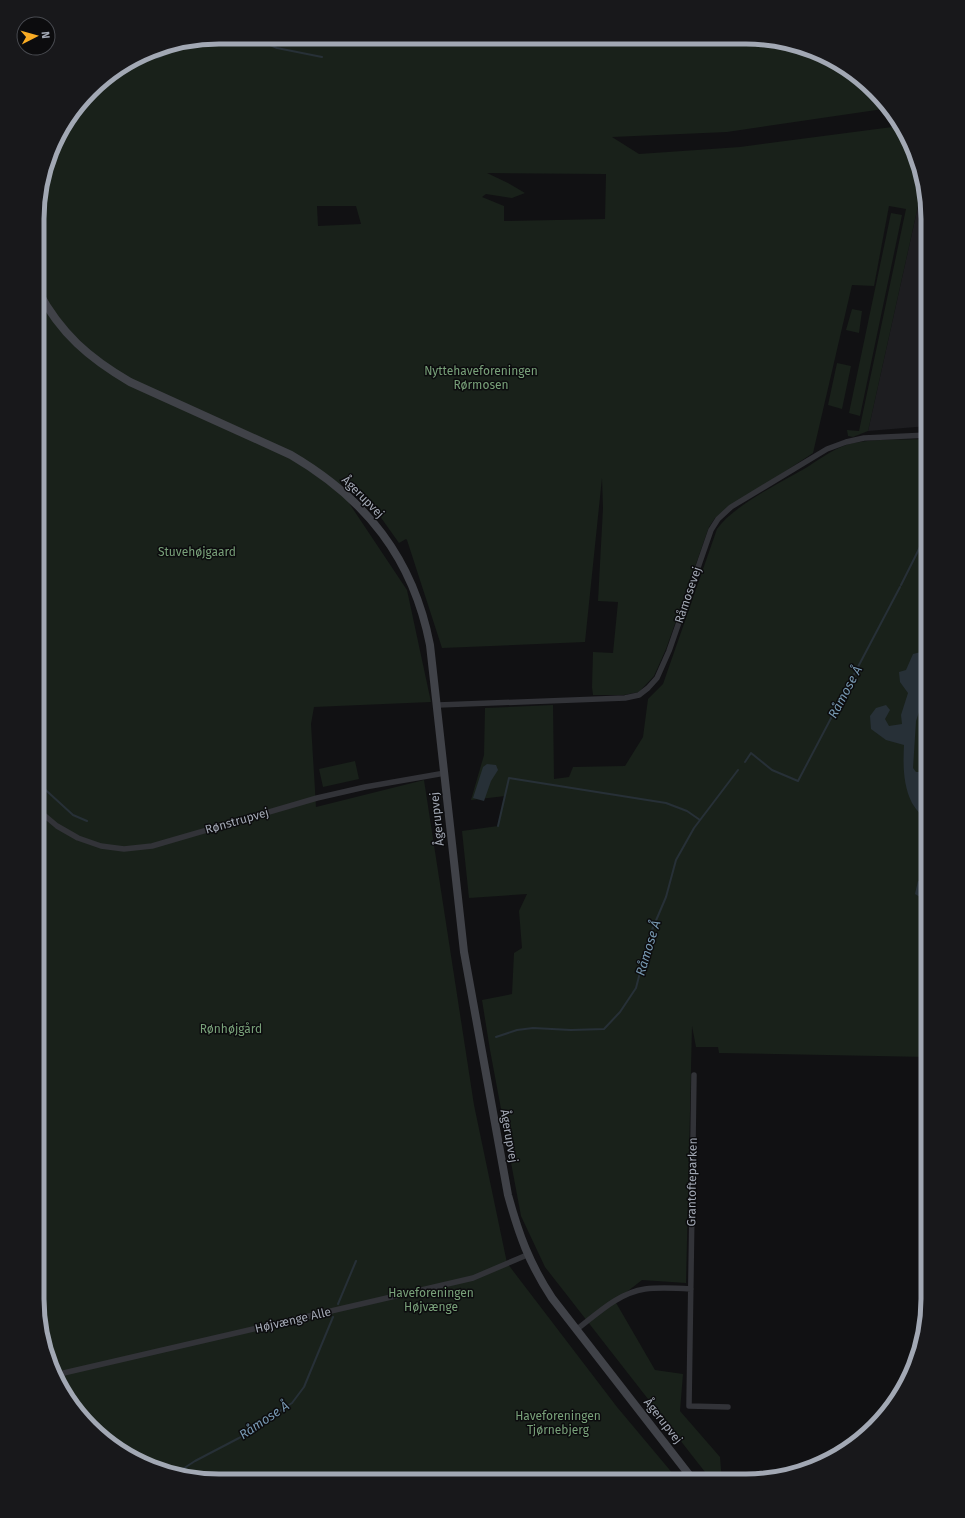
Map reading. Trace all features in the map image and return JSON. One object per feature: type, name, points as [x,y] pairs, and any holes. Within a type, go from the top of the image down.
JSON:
[{"type":"street","name":"Ågerupvej","points":[[44,300],[73,340],[90,356],[115,374],[290,455],[312,468],[337,486],[354,501],[376,525],[394,551],[416,593],[428,632],[438,705],[464,952],[508,1195],[516,1224],[527,1255],[548,1293],[689,1474]]},
{"type":"street","name":"Råmosevej","points":[[438,705],[625,698],[639,694],[648,688],[657,678],[669,651],[711,530],[718,519],[731,507],[827,450],[846,442],[864,438],[921,435]]},
{"type":"street","name":"Rønstrupvej","points":[[44,815],[57,826],[78,838],[107,847],[145,847],[317,798],[365,787],[445,773]]},
{"type":"street","name":"Grantofteparken","points":[[694,1075],[689,1406],[728,1407]]},
{"type":"street","name":"Højvænge Alle","points":[[61,1374],[473,1278],[527,1255]]},
{"type":"street","points":[[576,1330],[610,1304],[627,1294],[644,1289],[691,1289]]},
{"type":"shaded area","points":[[919,199],[921,208],[921,427],[868,431]]},
{"type":"shaded area","points":[[921,652],[921,708],[916,721],[913,768],[916,772],[921,772],[921,815],[912,803],[905,782],[904,745],[886,740],[871,729],[870,716],[876,708],[886,705],[890,710],[885,719],[889,726],[902,724],[901,715],[908,693],[900,682],[899,672],[906,670],[913,654]]},
{"type":"shaded area","points":[[487,764],[496,765],[498,770],[491,781],[484,801],[473,798],[483,767]]},
{"type":"shaded area","points":[[918,881],[921,882],[921,898],[915,894]]},
{"type":"green space","points":[[208,44],[757,44],[780,47],[802,53],[833,67],[870,95],[882,109],[727,132],[612,137],[639,154],[740,147],[894,127],[898,132],[912,163],[918,185],[919,199],[868,431],[853,437],[848,436],[847,430],[859,431],[906,209],[889,206],[874,286],[852,285],[813,453],[715,518],[709,527],[666,649],[654,676],[639,692],[624,695],[593,695],[593,652],[613,653],[618,602],[598,601],[603,508],[602,478],[585,642],[442,648],[407,540],[406,539],[399,543],[377,512],[339,479],[349,503],[407,590],[431,702],[314,707],[311,724],[316,807],[424,780],[474,1105],[507,1263],[617,1407],[673,1474],[208,1474],[185,1471],[152,1461],[132,1451],[113,1438],[95,1423],[67,1386],[53,1355],[47,1333],[44,1310],[44,254],[46,253],[44,252],[44,208],[47,185],[57,152],[67,132],[95,95],[113,80],[132,67],[152,57],[185,47]],"holes":[[[487,173],[606,174],[605,219],[504,221],[504,206],[482,197],[486,194],[512,198],[525,193]],[[317,206],[356,206],[361,224],[318,226]]]},
{"type":"green space","points":[[891,213],[902,215],[860,416],[849,413]]},
{"type":"green space","points":[[852,309],[862,311],[859,333],[846,330]]},
{"type":"green space","points":[[837,363],[851,366],[842,409],[828,405]]},
{"type":"green space","points":[[921,439],[921,1057],[719,1053],[718,1047],[696,1047],[692,1026],[686,1283],[642,1280],[615,1301],[655,1370],[683,1374],[680,1411],[720,1457],[721,1474],[707,1474],[545,1267],[521,1216],[482,1000],[512,994],[514,953],[522,948],[519,911],[527,894],[469,898],[462,831],[498,826],[505,796],[471,800],[484,755],[485,708],[553,705],[554,779],[569,777],[573,767],[625,766],[643,737],[648,699],[663,684],[717,529],[724,520],[757,496],[840,447],[865,441]]},
{"type":"green space","points":[[355,761],[359,779],[323,787],[319,769]]},
{"type":"waterway","points":[[268,44],[277,48],[322,57]]},
{"type":"waterway","points":[[151,58],[160,57],[167,52]]},
{"type":"waterway","name":"Råmose Å","points":[[901,585],[921,545]]},
{"type":"waterway","name":"Råmose Å","points":[[745,762],[751,753],[772,770],[798,781],[900,587]]},
{"type":"waterway","name":"Råmose Å","points":[[496,1037],[517,1030],[533,1028],[571,1030],[604,1029],[620,1012],[636,988],[649,937],[666,897],[676,860],[694,828],[738,770]]},
{"type":"waterway","points":[[498,826],[509,778],[666,803],[687,811],[700,820]]},
{"type":"waterway","points":[[44,788],[73,815],[87,821]]},
{"type":"waterway","name":"Råmose Å","points":[[338,1304],[356,1261]]},
{"type":"waterway","name":"Råmose Å","points":[[181,1470],[239,1438],[292,1403],[304,1387],[333,1317]]},
{"type":"park label","name":"Nyttehaveforeningen Rørmosen","points":[[481,378]]},
{"type":"park label","name":"Stuvehøjgaard","points":[[197,552]]},
{"type":"park label","name":"Rønhøjgård","points":[[231,1029]]},
{"type":"park label","name":"Haveforeningen Højvænge","points":[[431,1300]]},
{"type":"park label","name":"Haveforeningen Tjørnebjerg","points":[[558,1423]]}]
